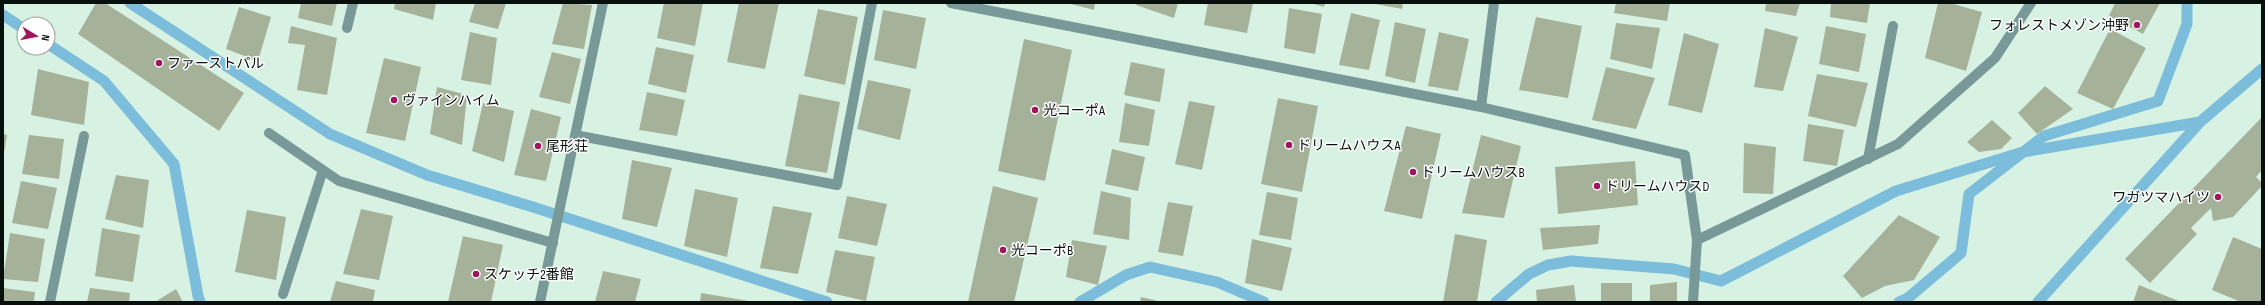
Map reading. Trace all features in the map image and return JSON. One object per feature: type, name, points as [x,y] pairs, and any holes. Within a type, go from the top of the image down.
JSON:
[{"type":"street","points":[[347,28],[353,3]]},
{"type":"street","points":[[540,302],[603,3]]},
{"type":"street","points":[[575,135],[837,185],[872,3]]},
{"type":"street","points":[[951,3],[1481,107],[1686,155],[1697,240],[1693,282],[1693,302]]},
{"type":"street","points":[[1481,107],[1494,3]]},
{"type":"street","points":[[1697,240],[1898,144],[1995,58],[2031,3]]},
{"type":"street","points":[[1868,159],[1893,26]]},
{"type":"street","points":[[269,133],[339,181],[553,244]]},
{"type":"street","points":[[50,302],[84,136]]},
{"type":"street","points":[[283,294],[323,170]]},
{"type":"building","name":"ファーストパル","points":[[96,3],[105,3],[244,93],[219,131],[78,34]]},
{"type":"building","points":[[301,3],[337,3],[332,26],[298,18]]},
{"type":"building","points":[[395,3],[436,3],[433,20],[394,9]]},
{"type":"building","points":[[475,3],[506,3],[498,29],[469,22]]},
{"type":"building","points":[[563,3],[592,5],[584,49],[552,44]]},
{"type":"building","points":[[664,3],[703,3],[695,46],[657,38]]},
{"type":"building","points":[[739,3],[779,3],[765,69],[727,62]]},
{"type":"building","points":[[1067,3],[1095,3],[1094,10]]},
{"type":"building","points":[[1137,3],[1178,3],[1174,18],[1136,5]]},
{"type":"building","points":[[1208,3],[1253,3],[1247,33],[1204,25]]},
{"type":"building","points":[[1310,3],[1325,3],[1324,7]]},
{"type":"building","points":[[1370,3],[1403,3],[1402,9]]},
{"type":"building","points":[[1616,3],[1670,3],[1667,21],[1614,13]]},
{"type":"building","points":[[1766,3],[1800,3],[1796,16],[1765,11]]},
{"type":"building","points":[[1831,3],[1870,3],[1867,23],[1830,17]]},
{"type":"building","points":[[1938,3],[1950,3],[1982,12],[1966,71],[1925,58]]},
{"type":"building","name":"フォレストメゾン沖野","points":[[2115,3],[2160,3],[2143,34],[2109,16]]},
{"type":"building","points":[[239,7],[271,17],[258,61],[226,49]]},
{"type":"building","points":[[1289,8],[1322,14],[1315,54],[1284,48]]},
{"type":"building","points":[[818,9],[858,17],[845,85],[804,76]]},
{"type":"building","points":[[883,10],[926,18],[916,69],[874,60]]},
{"type":"building","points":[[1351,13],[1380,20],[1369,70],[1339,65]]},
{"type":"building","points":[[1536,17],[1582,26],[1568,98],[1519,90]]},
{"type":"building","points":[[1395,22],[1426,29],[1415,83],[1385,76]]},
{"type":"building","points":[[1616,23],[1660,28],[1652,69],[1610,59]]},
{"type":"building","points":[[291,26],[337,38],[327,95],[297,90],[305,45],[288,43]]},
{"type":"building","points":[[1826,26],[1866,34],[1859,72],[1819,64]]},
{"type":"building","points":[[1765,28],[1798,37],[1783,91],[1754,87]]},
{"type":"building","points":[[2110,29],[2146,48],[2113,109],[2077,93]]},
{"type":"building","points":[[470,32],[497,38],[491,85],[461,80]]},
{"type":"building","points":[[1439,32],[1469,39],[1458,91],[1428,86]]},
{"type":"building","points":[[1684,33],[1719,44],[1702,113],[1668,105]]},
{"type":"building","name":"光コーポA","points":[[1024,39],[1072,50],[1045,181],[998,171]]},
{"type":"building","points":[[656,47],[694,55],[686,93],[648,84]]},
{"type":"building","points":[[552,52],[581,59],[570,104],[539,97]]},
{"type":"building","name":"ヴァインハイム","points":[[384,58],[421,67],[405,141],[366,133]]},
{"type":"building","points":[[1131,62],[1165,69],[1160,102],[1124,95]]},
{"type":"building","points":[[1606,67],[1655,78],[1636,129],[1592,120]]},
{"type":"building","points":[[38,69],[89,82],[84,125],[31,115]]},
{"type":"building","points":[[1817,74],[1868,83],[1856,127],[1808,116]]},
{"type":"building","points":[[868,80],[911,89],[900,140],[857,129]]},
{"type":"building","points":[[2045,86],[2073,109],[2037,134],[2018,113]]},
{"type":"building","points":[[437,87],[467,95],[462,145],[430,134]]},
{"type":"building","points":[[647,92],[685,100],[677,136],[639,130]]},
{"type":"building","points":[[799,94],[840,102],[827,173],[785,166]]},
{"type":"building","name":"ドリームハウスA","points":[[1278,98],[1318,106],[1302,192],[1261,184]]},
{"type":"building","points":[[1189,101],[1215,106],[1202,170],[1175,164]]},
{"type":"building","points":[[483,103],[514,111],[504,162],[472,151]]},
{"type":"building","points":[[1125,103],[1155,110],[1149,146],[1119,142]]},
{"type":"building","name":"尾形荘","points":[[531,109],[561,117],[546,181],[514,175]]},
{"type":"building","name":"ワガツマハイツ","points":[[2262,117],[2262,170],[2256,177],[2262,183],[2262,186],[2233,217],[2213,221],[2211,208],[2191,228],[2197,234],[2150,283],[2125,259]]},
{"type":"building","points":[[1992,120],[2012,138],[2001,149],[1979,152],[1967,142]]},
{"type":"building","points":[[1808,124],[1844,130],[1837,166],[1803,161]]},
{"type":"building","name":"ドリームハウスB","points":[[1406,126],[1441,134],[1422,219],[1384,211]]},
{"type":"building","points":[[3,134],[7,135],[4,153],[3,153]]},
{"type":"building","points":[[29,135],[64,139],[59,179],[22,174]]},
{"type":"building","points":[[1481,135],[1521,146],[1504,218],[1462,213]]},
{"type":"building","points":[[1744,143],[1776,147],[1773,194],[1743,193]]},
{"type":"building","points":[[1112,149],[1145,157],[1138,191],[1105,184]]},
{"type":"building","points":[[632,160],[672,168],[657,227],[622,219]]},
{"type":"building","name":"ドリームハウスD","points":[[1635,161],[1638,205],[1558,214],[1555,167]]},
{"type":"building","points":[[116,175],[149,180],[143,228],[105,219]]},
{"type":"building","points":[[21,181],[57,188],[48,229],[12,223]]},
{"type":"building","name":"光コーポB","points":[[993,186],[1038,198],[1014,302],[968,302]]},
{"type":"building","points":[[695,189],[738,198],[727,257],[684,246]]},
{"type":"building","points":[[1101,191],[1131,198],[1129,240],[1093,234]]},
{"type":"building","points":[[1267,192],[1298,198],[1291,240],[1259,235]]},
{"type":"building","points":[[847,196],[887,204],[877,246],[838,238]]},
{"type":"building","points":[[1168,202],[1193,206],[1183,256],[1158,252]]},
{"type":"building","points":[[773,206],[812,213],[798,274],[760,268]]},
{"type":"building","points":[[361,209],[393,216],[379,280],[343,274]]},
{"type":"building","points":[[247,210],[286,217],[276,280],[235,272]]},
{"type":"building","points":[[1899,215],[1940,237],[1914,280],[1885,286],[1862,298],[1843,276]]},
{"type":"building","points":[[1600,225],[1598,244],[1543,250],[1540,228]]},
{"type":"building","points":[[102,228],[140,235],[133,282],[95,276]]},
{"type":"building","points":[[10,233],[45,239],[38,282],[3,279]]},
{"type":"building","points":[[1455,234],[1487,240],[1477,302],[1443,302]]},
{"type":"building","name":"スケッチ2番館","points":[[463,236],[503,245],[491,302],[448,302]]},
{"type":"building","points":[[2233,237],[2262,249],[2262,302],[2241,302],[2212,290]]},
{"type":"building","points":[[1252,239],[1292,248],[1282,291],[1245,283]]},
{"type":"building","points":[[1072,240],[1107,246],[1098,285],[1066,277]]},
{"type":"building","points":[[835,250],[875,257],[866,301],[826,292]]},
{"type":"building","points":[[603,271],[641,279],[635,302],[595,302]]},
{"type":"building","points":[[336,281],[375,290],[373,302],[330,302]]},
{"type":"building","points":[[1677,282],[1677,302],[1650,302],[1650,285]]},
{"type":"building","points":[[1601,283],[1632,283],[1632,302],[1601,302]]},
{"type":"building","points":[[1574,285],[1576,302],[1537,302],[1536,290]]},
{"type":"building","points":[[2139,285],[2181,302],[2133,302]]},
{"type":"building","points":[[3,288],[35,292],[34,302],[3,302]]},
{"type":"building","points":[[90,288],[130,293],[129,302],[87,302]]},
{"type":"building","points":[[176,289],[183,302],[155,302]]},
{"type":"building","points":[[701,293],[749,301],[749,302],[700,302]]},
{"type":"building","points":[[1141,297],[1158,301],[1158,302],[1140,302]]},
{"type":"waterway","points":[[130,3],[330,134],[427,175],[533,207],[827,302]]},
{"type":"waterway","points":[[1899,302],[1908,298],[1961,253],[1969,194],[2044,136],[2158,101],[2187,24],[2187,3]]},
{"type":"waterway","points":[[3,15],[16,24]]},
{"type":"waterway","points":[[56,49],[104,81],[174,164],[200,302]]},
{"type":"waterway","points":[[2038,302],[2200,122],[2262,69]]},
{"type":"waterway","points":[[1496,302],[1529,274],[1548,265],[1571,261],[1674,269],[1721,281],[1896,191],[2023,152],[2200,122]]},
{"type":"waterway","points":[[1080,302],[1126,275],[1150,267],[1217,282],[1264,302]]},
{"type":"place","name":"フォレストメゾン沖野","points":[[2137,25]]},
{"type":"place","name":"ファーストパル","points":[[159,63]]},
{"type":"place","name":"ヴァインハイム","points":[[394,100]]},
{"type":"place","name":"光コーポA","points":[[1035,110]]},
{"type":"place","name":"ドリームハウスA","points":[[1289,145]]},
{"type":"place","name":"尾形荘","points":[[538,146]]},
{"type":"place","name":"ドリームハウスB","points":[[1413,172]]},
{"type":"place","name":"ドリームハウスD","points":[[1597,186]]},
{"type":"place","name":"ワガツマハイツ","points":[[2218,197]]},
{"type":"place","name":"光コーポB","points":[[1003,250]]},
{"type":"place","name":"スケッチ2番館","points":[[476,274]]}]
